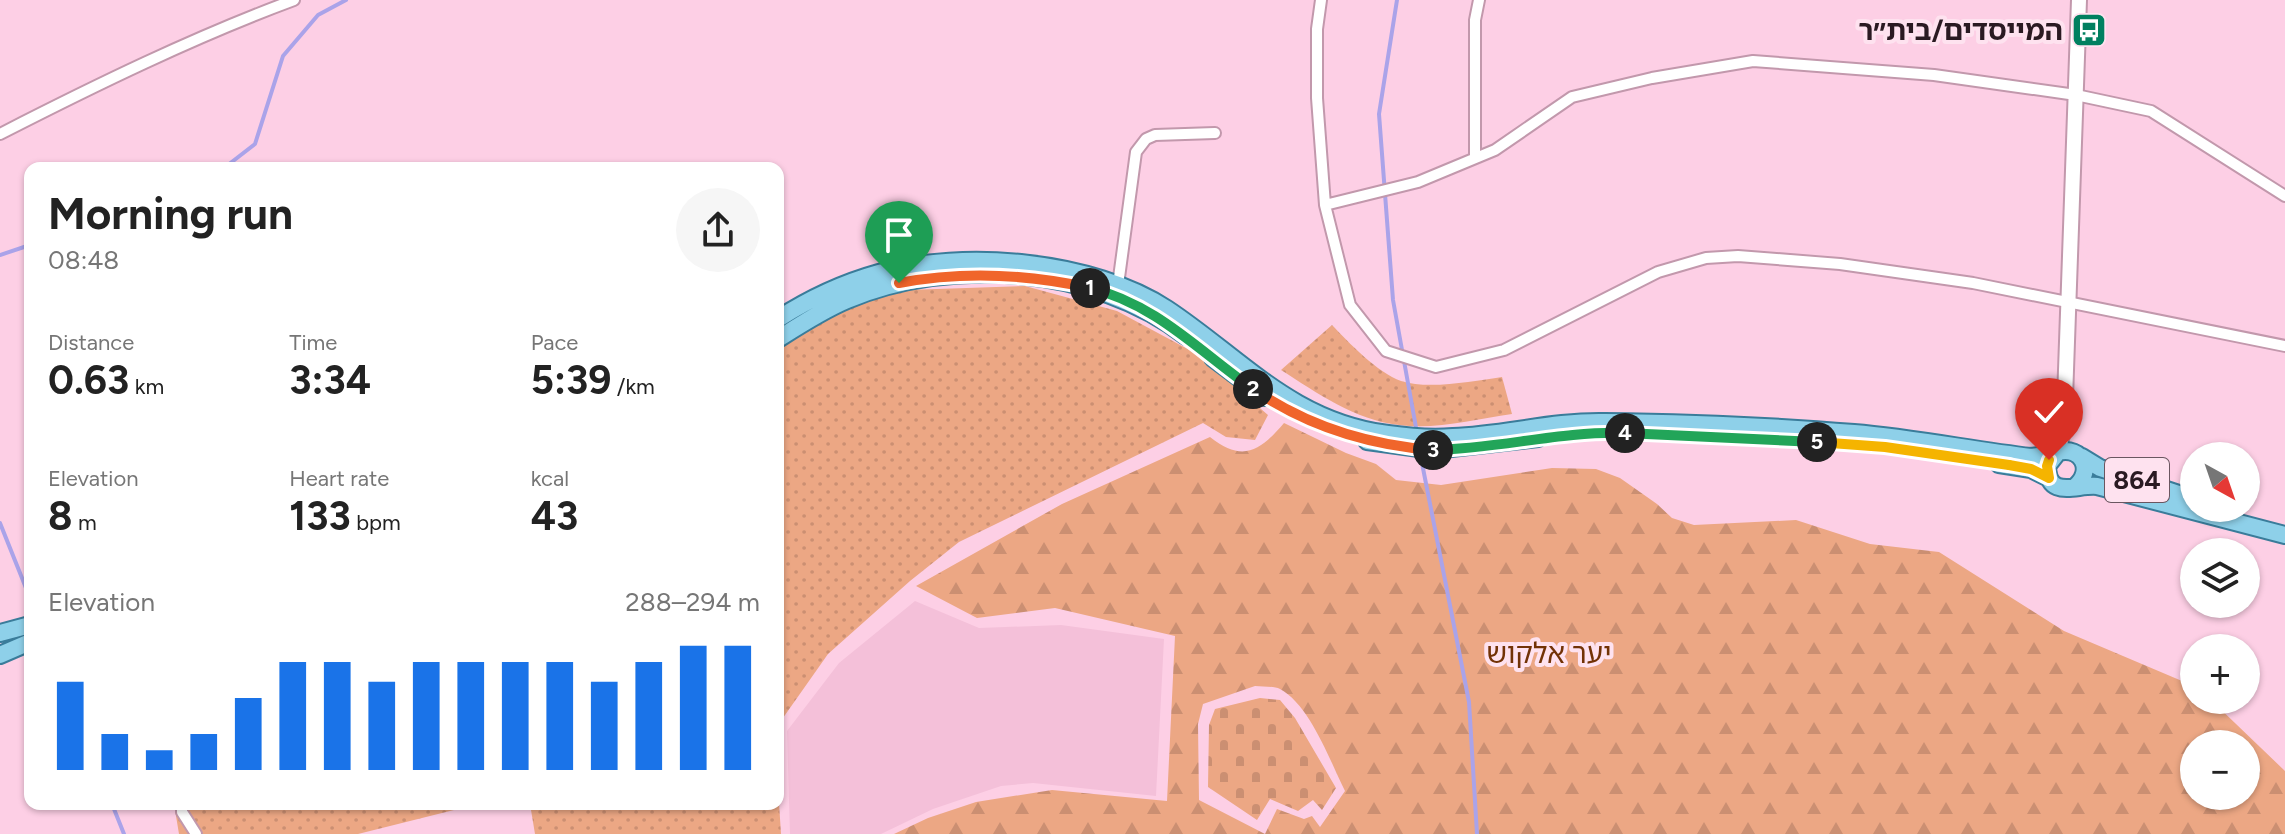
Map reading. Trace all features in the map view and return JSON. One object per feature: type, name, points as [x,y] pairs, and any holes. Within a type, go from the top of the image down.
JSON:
[{"type":"main road","points":[[784,316],[835,288],[882,272],[934,264],[996,263],[1042,267],[1118,285],[1168,310],[1257,379],[1294,402],[1336,420],[1383,433],[1454,437],[1560,424],[1614,422],[1855,434],[2031,457],[2071,450],[2079,455],[2086,470],[2081,482],[2064,489],[2038,472],[2017,467],[1832,442],[1606,433],[1568,434],[1454,449],[1385,445],[1340,433],[1265,398],[1176,328],[1138,306],[1086,287],[1012,276],[956,275],[899,283],[823,311],[784,335]]},
{"type":"main road","points":[[2049,478],[2047,466],[2056,453]]},
{"type":"main road","name":"864","points":[[2079,455],[2100,468],[2180,494]]},
{"type":"main road","name":"864","points":[[2076,486],[2105,487],[2285,535]]},
{"type":"main road","points":[[2260,518],[2285,525]]},
{"type":"main road","points":[[0,633],[24,627]]},
{"type":"main road","points":[[0,655],[24,645]]},
{"type":"street","points":[[0,134],[294,0]]},
{"type":"street","points":[[1321,0],[1317,29],[1317,98],[1325,205],[1350,305],[1386,351],[1436,367],[1504,350],[1658,272],[1706,258],[1738,256],[1840,264],[1973,283],[2285,346]]},
{"type":"street","points":[[1475,158],[1475,20],[1479,0]]},
{"type":"street","points":[[2056,453],[2064,427],[2079,0]]},
{"type":"street","points":[[1325,205],[1418,182],[1495,150],[1572,97],[1652,78],[1753,61],[1934,75],[2076,95],[2151,111],[2285,196]]},
{"type":"street","points":[[1118,285],[1136,152],[1146,139],[1155,135],[1215,133]]},
{"type":"street","points":[[2064,427],[2068,440],[2079,455]]},
{"type":"street","points":[[182,810],[196,834]]},
{"type":"shaded area","points":[[915,601],[979,628],[1061,625],[1164,639],[1156,796],[1033,783],[1001,786],[933,809],[881,834],[790,834],[787,731],[839,663]]},
{"type":"green space","points":[[1025,286],[1117,311],[1197,354],[1268,415],[1255,440],[1226,437],[1203,423],[959,542],[828,654],[784,716],[784,344],[839,310],[907,290]]},
{"type":"green space","points":[[1332,325],[1373,364],[1401,381],[1438,385],[1502,377],[1512,414],[1413,426],[1367,418],[1337,404],[1281,370]]},
{"type":"green space","name":"יער אלקוש","points":[[1284,423],[1376,464],[1396,480],[1441,485],[1552,468],[1596,469],[1620,478],[1672,518],[1694,525],[1796,520],[1870,544],[1939,552],[2064,631],[2180,680],[2180,714],[2226,714],[2242,730],[2180,730],[2180,810],[2260,810],[2260,747],[2285,771],[2285,834],[1265,834],[894,834],[928,818],[976,802],[1052,790],[1167,801],[1175,636],[1055,608],[977,618],[916,586],[1062,504],[1210,437],[1232,450],[1242,451],[1259,447]],"holes":[[[1255,686],[1280,689],[1301,707],[1345,791],[1320,827],[1312,816],[1304,819],[1277,809],[1265,834],[1199,800],[1198,724],[1203,704]]]},
{"type":"green space","points":[[1260,698],[1280,700],[1295,718],[1336,788],[1322,810],[1313,800],[1298,811],[1270,799],[1257,820],[1208,787],[1209,725],[1215,709]]},
{"type":"green space","points":[[175,810],[454,810],[358,834],[179,834]]},
{"type":"green space","points":[[531,810],[779,810],[781,834],[535,834]]},
{"type":"waterway","points":[[232,162],[255,144],[283,56],[318,15],[346,0]]},
{"type":"waterway","points":[[1397,0],[1379,114],[1393,300],[1417,433]]},
{"type":"waterway","points":[[0,255],[24,247]]},
{"type":"waterway","points":[[1420,453],[1469,702],[1477,834]]},
{"type":"waterway","points":[[0,523],[24,583]]},
{"type":"waterway","points":[[114,810],[124,834]]},
{"type":"place","name":"המייסדים/בית״ר","points":[[2089,30]]},
{"type":"route","points":[[899,283],[956,275],[1012,276],[1099,290],[1138,306],[1176,328],[1265,398],[1340,433],[1385,445],[1454,449],[1586,433],[1832,442],[2017,467],[2049,478],[2049,460]]}]
